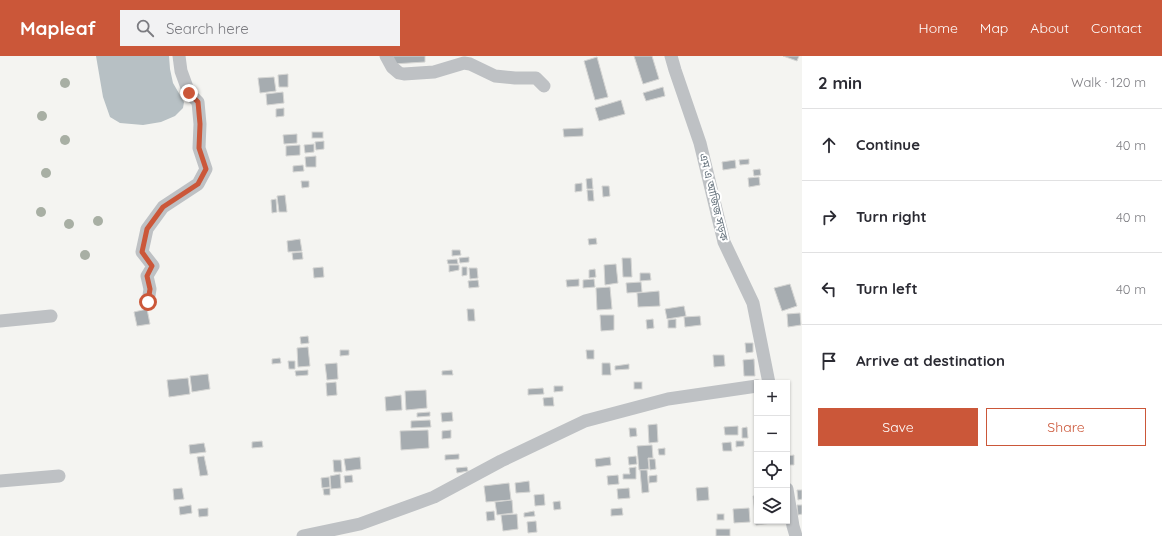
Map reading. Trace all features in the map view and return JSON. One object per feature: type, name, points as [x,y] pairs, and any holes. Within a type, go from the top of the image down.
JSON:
[{"type":"street","points":[[148,302],[150,289],[147,276],[152,266],[142,252],[147,229],[163,207],[198,184],[206,169],[199,148],[200,124],[198,102],[189,93],[181,71],[179,56]]},
{"type":"street","points":[[386,56],[392,67],[399,73],[404,74],[434,72],[464,62],[495,76],[536,78],[544,86]]},
{"type":"street","name":"এম এ আজিজ সড়ক","points":[[671,56],[700,143],[724,242],[753,303],[768,380]]},
{"type":"street","points":[[0,321],[51,316]]},
{"type":"street","points":[[303,536],[360,524],[434,497],[585,421],[668,399],[754,386]]},
{"type":"street","points":[[0,480],[59,476]]},
{"type":"street","points":[[790,508],[796,536]]},
{"type":"shaded area","points":[[96,56],[169,56],[173,83],[184,102],[183,108],[175,116],[161,122],[143,125],[120,123],[110,117],[103,97]]},
{"type":"building","points":[[393,56],[425,56],[425,62],[393,64]]},
{"type":"building","points":[[634,56],[652,56],[659,79],[643,84]]},
{"type":"building","points":[[783,56],[799,56],[797,61]]},
{"type":"building","points":[[597,57],[608,97],[595,100],[584,61]]},
{"type":"building","points":[[288,74],[288,87],[279,87],[278,75]]},
{"type":"building","points":[[274,77],[276,91],[260,93],[258,78]]},
{"type":"building","points":[[663,87],[665,96],[646,101],[643,93]]},
{"type":"building","points":[[283,92],[284,103],[267,105],[266,94]]},
{"type":"building","points":[[621,100],[625,114],[599,121],[595,108]]},
{"type":"building","points":[[284,108],[284,116],[276,117],[276,109]]},
{"type":"building","points":[[583,128],[583,136],[564,137],[563,129]]},
{"type":"building","points":[[312,132],[323,132],[323,138],[312,138]]},
{"type":"building","points":[[297,134],[297,143],[284,144],[283,135]]},
{"type":"building","points":[[324,141],[324,149],[316,150],[315,142]]},
{"type":"building","points":[[314,144],[314,152],[305,153],[304,145]]},
{"type":"building","points":[[300,145],[300,155],[286,156],[286,146]]},
{"type":"building","points":[[316,156],[316,167],[306,167],[305,157]]},
{"type":"building","points":[[749,159],[749,164],[740,165],[739,160]]},
{"type":"building","points":[[735,160],[736,168],[723,170],[722,162]]},
{"type":"building","points":[[303,165],[304,171],[293,172],[293,166]]},
{"type":"building","points":[[760,169],[761,175],[754,176],[753,170]]},
{"type":"building","points":[[759,177],[760,185],[749,187],[748,178]]},
{"type":"building","points":[[592,178],[593,189],[587,189],[586,179]]},
{"type":"building","points":[[301,181],[309,181],[309,187],[302,188]]},
{"type":"building","points":[[582,183],[582,191],[575,192],[575,184]]},
{"type":"building","points":[[602,186],[609,186],[610,196],[603,197]]},
{"type":"building","points":[[587,190],[593,190],[594,201],[588,201]]},
{"type":"building","points":[[285,195],[287,212],[279,212],[277,196]]},
{"type":"building","points":[[276,199],[277,212],[272,213],[271,200]]},
{"type":"building","points":[[596,238],[597,244],[589,245],[588,239]]},
{"type":"building","points":[[300,239],[302,251],[288,252],[287,241]]},
{"type":"building","points":[[452,250],[460,250],[461,255],[452,256]]},
{"type":"building","points":[[302,252],[303,259],[293,260],[292,253]]},
{"type":"building","points":[[469,257],[469,262],[460,263],[459,258]]},
{"type":"building","points":[[622,258],[631,258],[632,277],[623,277]]},
{"type":"building","points":[[457,259],[458,264],[448,264],[447,260]]},
{"type":"building","points":[[616,264],[618,283],[605,285],[604,265]]},
{"type":"building","points":[[449,265],[459,265],[459,270],[449,272]]},
{"type":"building","points":[[323,267],[324,277],[314,278],[313,268]]},
{"type":"building","points":[[462,267],[467,267],[467,275],[462,276]]},
{"type":"building","points":[[469,268],[477,268],[478,278],[470,279]]},
{"type":"building","points":[[595,269],[596,277],[589,278],[589,270]]},
{"type":"building","points":[[640,273],[650,273],[651,280],[640,281]]},
{"type":"building","points":[[579,279],[579,286],[567,287],[566,280]]},
{"type":"building","points":[[594,279],[595,287],[583,288],[583,280]]},
{"type":"building","points":[[478,280],[479,287],[469,288],[468,281]]},
{"type":"building","points":[[641,282],[642,292],[627,293],[626,283]]},
{"type":"building","points":[[790,284],[797,306],[782,311],[774,288]]},
{"type":"building","points":[[610,287],[612,309],[597,310],[596,288]]},
{"type":"building","points":[[659,291],[660,306],[638,307],[637,293]]},
{"type":"building","points":[[684,306],[686,316],[667,319],[665,309]]},
{"type":"building","points":[[147,309],[150,324],[137,326],[134,312]]},
{"type":"building","points":[[467,309],[474,309],[475,321],[468,321]]},
{"type":"building","points":[[800,313],[801,325],[788,327],[787,314]]},
{"type":"building","points":[[600,315],[614,315],[614,330],[601,331]]},
{"type":"building","points":[[700,316],[701,325],[685,327],[684,317]]},
{"type":"building","points":[[653,319],[654,328],[647,329],[646,320]]},
{"type":"building","points":[[676,319],[676,328],[668,328],[668,320]]},
{"type":"building","points":[[308,336],[309,343],[301,344],[300,337]]},
{"type":"building","points":[[745,343],[753,343],[753,352],[746,353]]},
{"type":"building","points":[[308,347],[310,366],[298,367],[297,348]]},
{"type":"building","points":[[340,350],[349,350],[349,355],[340,356]]},
{"type":"building","points":[[586,350],[594,350],[594,359],[587,359]]},
{"type":"building","points":[[713,355],[724,355],[725,366],[714,367]]},
{"type":"building","points":[[280,358],[281,363],[272,364],[272,359]]},
{"type":"building","points":[[754,359],[755,376],[744,376],[743,360]]},
{"type":"building","points":[[288,361],[295,361],[295,369],[289,369]]},
{"type":"building","points":[[337,363],[338,379],[327,380],[325,364]]},
{"type":"building","points":[[602,363],[610,363],[611,375],[602,375]]},
{"type":"building","points":[[629,364],[629,369],[615,370],[615,366]]},
{"type":"building","points":[[308,370],[308,375],[296,376],[295,371]]},
{"type":"building","points":[[452,370],[453,375],[442,375],[442,371]]},
{"type":"building","points":[[208,374],[210,389],[192,392],[190,376]]},
{"type":"building","points":[[188,378],[190,394],[169,397],[167,380]]},
{"type":"building","points":[[336,382],[337,395],[327,396],[326,383]]},
{"type":"building","points":[[634,382],[642,382],[642,389],[634,389]]},
{"type":"building","points":[[554,386],[563,386],[563,391],[554,392]]},
{"type":"building","points":[[543,388],[544,394],[528,395],[528,389]]},
{"type":"building","points":[[426,390],[427,408],[406,410],[405,391]]},
{"type":"building","points":[[401,395],[402,410],[386,411],[385,397]]},
{"type":"building","points":[[553,397],[554,406],[544,406],[543,398]]},
{"type":"building","points":[[430,412],[430,416],[417,417],[417,413]]},
{"type":"building","points":[[452,412],[453,421],[442,422],[441,413]]},
{"type":"building","points":[[430,420],[431,427],[411,428],[411,421]]},
{"type":"building","points":[[657,424],[658,442],[649,443],[648,425]]},
{"type":"building","points":[[738,426],[738,435],[725,435],[724,427]]},
{"type":"building","points":[[747,427],[748,438],[742,438],[742,428]]},
{"type":"building","points":[[629,428],[636,428],[637,436],[630,437]]},
{"type":"building","points":[[428,430],[429,448],[401,450],[400,431]]},
{"type":"building","points":[[451,430],[451,438],[442,439],[442,431]]},
{"type":"building","points":[[262,441],[263,447],[252,448],[252,442]]},
{"type":"building","points":[[736,441],[744,441],[744,446],[736,447]]},
{"type":"building","points":[[731,442],[732,451],[723,451],[722,443]]},
{"type":"building","points":[[204,443],[206,452],[190,454],[189,445]]},
{"type":"building","points":[[652,445],[653,458],[648,458],[649,469],[639,470],[637,446]]},
{"type":"building","points":[[665,448],[665,455],[659,455],[658,449]]},
{"type":"building","points":[[459,454],[459,459],[445,460],[445,455]]},
{"type":"building","points":[[794,455],[794,465],[790,465],[790,456]]},
{"type":"building","points":[[204,456],[208,475],[200,476],[197,457]]},
{"type":"building","points":[[636,456],[637,464],[629,465],[628,457]]},
{"type":"building","points":[[360,457],[361,469],[346,471],[344,459]]},
{"type":"building","points":[[610,457],[611,465],[596,467],[595,459]]},
{"type":"building","points":[[649,459],[655,459],[656,469],[650,470]]},
{"type":"building","points":[[333,460],[341,460],[342,472],[334,472]]},
{"type":"building","points":[[467,467],[468,471],[457,473],[456,468]]},
{"type":"building","points":[[636,467],[636,479],[623,479],[623,474],[630,474],[629,468]]},
{"type":"building","points":[[640,470],[647,470],[649,492],[642,493]]},
{"type":"building","points":[[340,474],[341,488],[331,489],[330,476]]},
{"type":"building","points":[[352,475],[353,482],[345,483],[344,476]]},
{"type":"building","points":[[618,475],[619,484],[608,485],[607,476]]},
{"type":"building","points":[[657,475],[657,482],[649,483],[649,476]]},
{"type":"building","points":[[329,477],[330,487],[322,488],[321,478]]},
{"type":"building","points":[[529,481],[530,492],[516,493],[515,483]]},
{"type":"building","points":[[509,483],[511,500],[486,502],[484,486]]},
{"type":"building","points":[[708,487],[709,500],[697,501],[696,488]]},
{"type":"building","points":[[182,488],[184,499],[174,500],[173,489]]},
{"type":"building","points":[[330,488],[330,495],[324,495],[323,489]]},
{"type":"building","points":[[629,488],[630,498],[618,499],[617,489]]},
{"type":"building","points":[[797,490],[802,490],[802,499],[798,500]]},
{"type":"building","points":[[544,494],[545,505],[535,506],[534,495]]},
{"type":"building","points":[[512,500],[513,513],[497,515],[495,502]]},
{"type":"building","points":[[560,501],[561,509],[554,510],[553,502]]},
{"type":"building","points":[[191,505],[192,513],[180,515],[179,507]]},
{"type":"building","points":[[797,505],[802,505],[802,514],[798,515]]},
{"type":"building","points":[[208,508],[208,516],[199,517],[198,509]]},
{"type":"building","points":[[622,508],[623,515],[611,516],[611,509]]},
{"type":"building","points":[[749,508],[750,522],[734,523],[733,509]]},
{"type":"building","points":[[494,511],[495,520],[487,521],[486,512]]},
{"type":"building","points":[[534,511],[535,516],[524,517],[524,513]]},
{"type":"building","points":[[517,514],[518,529],[503,531],[501,515]]},
{"type":"building","points":[[717,514],[724,514],[724,520],[717,520]]},
{"type":"building","points":[[536,521],[537,532],[528,533],[527,522]]},
{"type":"building","points":[[716,529],[730,529],[730,536],[716,536]]},
{"type":"route","points":[[148,302],[150,289],[147,276],[152,266],[142,252],[147,229],[163,207],[198,184],[206,169],[199,148],[200,124],[198,102],[189,93]]}]
